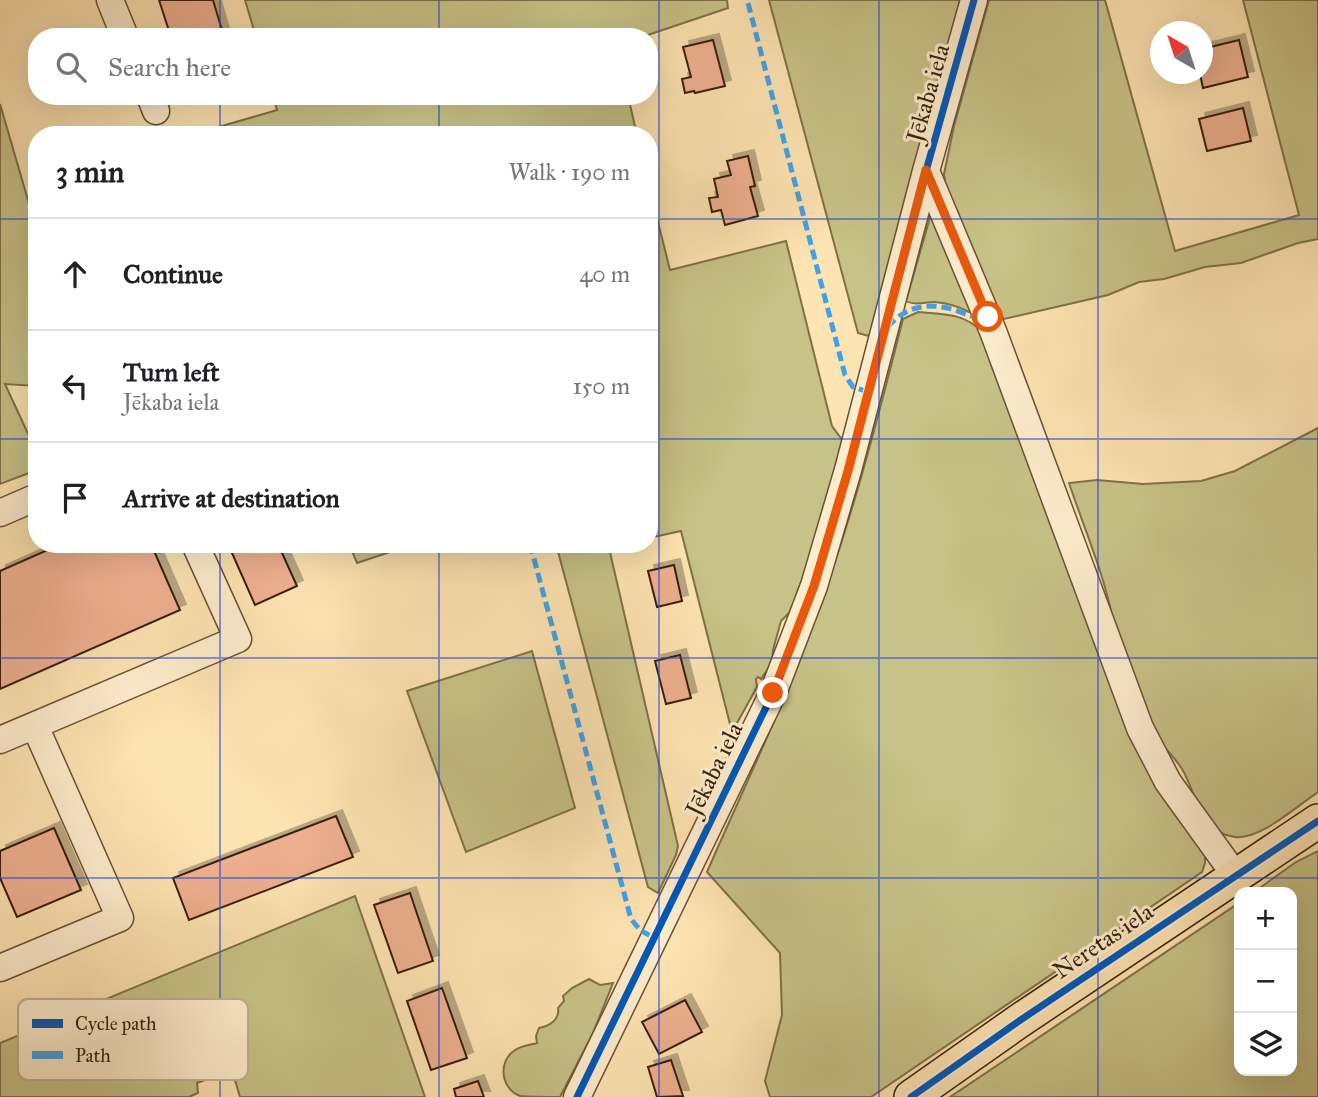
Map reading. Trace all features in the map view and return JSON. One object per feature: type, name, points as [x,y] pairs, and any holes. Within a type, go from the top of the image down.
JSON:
[{"type":"main road","name":"Neretas iela","points":[[911,1097],[1019,1021],[1318,821]]},
{"type":"street","points":[[110,0],[121,28]]},
{"type":"street","name":"Jēkaba iela","points":[[577,1097],[773,693],[814,586],[848,471],[926,170],[974,0]]},
{"type":"street","points":[[926,170],[993,331],[1140,728],[1168,782],[1235,875]]},
{"type":"street","points":[[0,513],[28,501]]},
{"type":"street","points":[[0,740],[238,639],[199,553]]},
{"type":"street","points":[[0,968],[120,918],[35,726]]},
{"type":"shaded area","points":[[245,0],[727,0],[728,8],[658,32],[658,28],[253,28]]},
{"type":"shaded area","points":[[769,0],[960,0],[872,337],[858,333]]},
{"type":"shaded area","points":[[989,0],[1105,0],[1175,251],[1299,215],[1243,0],[1318,0],[1318,239],[1298,243],[1241,263],[1205,267],[1164,279],[1139,282],[1108,295],[1004,319],[984,292],[948,203],[944,174],[954,126]]},
{"type":"shaded area","points":[[0,104],[28,200],[28,385],[5,384],[28,434],[28,473],[0,484]]},
{"type":"shaded area","points":[[276,105],[630,105],[635,126],[222,126],[277,110]]},
{"type":"shaded area","points":[[933,207],[972,308],[969,312],[944,303],[916,304],[906,301]]},
{"type":"shaded area","points":[[658,222],[670,270],[786,241],[832,426],[843,441],[807,565],[791,611],[781,621],[772,663],[761,679],[756,679],[757,687],[732,732],[681,531],[658,536]]},
{"type":"shaded area","points":[[918,312],[961,318],[982,332],[1205,854],[1205,863],[1202,872],[871,1097],[770,1097],[765,1081],[782,1015],[780,953],[707,872],[772,727],[808,638],[849,520],[903,319]]},
{"type":"shaded area","points":[[1318,428],[1318,792],[1267,828],[1245,837],[1235,837],[1223,834],[1206,820],[1182,769],[1159,740],[1152,726],[1123,656],[1101,574],[1069,483],[1097,480],[1143,484],[1201,481],[1235,471]]},
{"type":"shaded area","points":[[353,553],[387,553],[357,563]]},
{"type":"shaded area","points":[[558,553],[610,553],[678,846],[658,893],[648,887]]},
{"type":"shaded area","points":[[532,651],[575,808],[466,852],[407,691]]},
{"type":"shaded area","points":[[1318,851],[1318,1097],[950,1097],[1234,906],[1234,1076],[1297,1076],[1297,887],[1261,887],[1296,862]]},
{"type":"shaded area","points":[[355,896],[425,1097],[240,1097],[235,1080],[248,1080],[248,999],[106,999]]},
{"type":"shaded area","points":[[589,979],[600,985],[613,983],[593,1033],[560,1097],[520,1096],[513,1092],[505,1081],[504,1074],[504,1067],[510,1055],[515,1050],[537,1043],[539,1028],[556,1019],[558,1008],[564,1001],[563,996]]},
{"type":"shaded area","points":[[18,1036],[18,1080],[205,1080],[197,1083],[198,1093],[189,1097],[0,1097],[0,1043]]},
{"type":"building","points":[[159,0],[213,0],[221,28],[168,28]]},
{"type":"building","points":[[713,40],[725,86],[685,93],[682,79],[691,77],[683,47]]},
{"type":"building","points":[[1239,40],[1248,77],[1203,88],[1202,84],[1213,84],[1213,46]]},
{"type":"building","points":[[1243,108],[1251,141],[1207,151],[1199,119]]},
{"type":"building","points":[[748,156],[755,186],[750,187],[758,216],[725,225],[721,210],[712,212],[709,198],[718,197],[714,179],[731,175],[727,161]]},
{"type":"building","points":[[41,553],[155,553],[180,610],[0,689],[0,571]]},
{"type":"building","points":[[232,553],[282,553],[297,586],[255,605]]},
{"type":"building","points":[[674,565],[682,601],[657,607],[648,571]]},
{"type":"building","points":[[680,655],[691,698],[666,704],[655,661]]},
{"type":"building","points":[[336,816],[353,857],[189,920],[173,878]]},
{"type":"building","points":[[54,828],[81,890],[17,917],[0,878],[0,851]]},
{"type":"building","points":[[410,893],[433,961],[398,973],[374,905]]},
{"type":"building","points":[[442,988],[467,1058],[431,1070],[407,1001]]},
{"type":"building","points":[[685,1000],[702,1032],[659,1054],[642,1022]]},
{"type":"building","points":[[671,1060],[683,1096],[657,1097],[648,1067]]},
{"type":"building","points":[[478,1081],[484,1097],[456,1097],[454,1089]]},
{"type":"marked path","points":[[748,3],[845,375],[853,387],[868,392]]},
{"type":"marked path","points":[[888,327],[902,314],[927,306],[955,310],[975,317],[987,317]]},
{"type":"marked path","points":[[532,553],[631,919],[640,930],[654,938]]},
{"type":"cycle path","points":[[577,1097],[773,693],[814,586],[848,470],[974,0]]},
{"type":"cycle path","points":[[911,1097],[1019,1021],[1318,821]]},
{"type":"route","points":[[773,693],[814,586],[848,471],[926,170],[988,317]]}]
